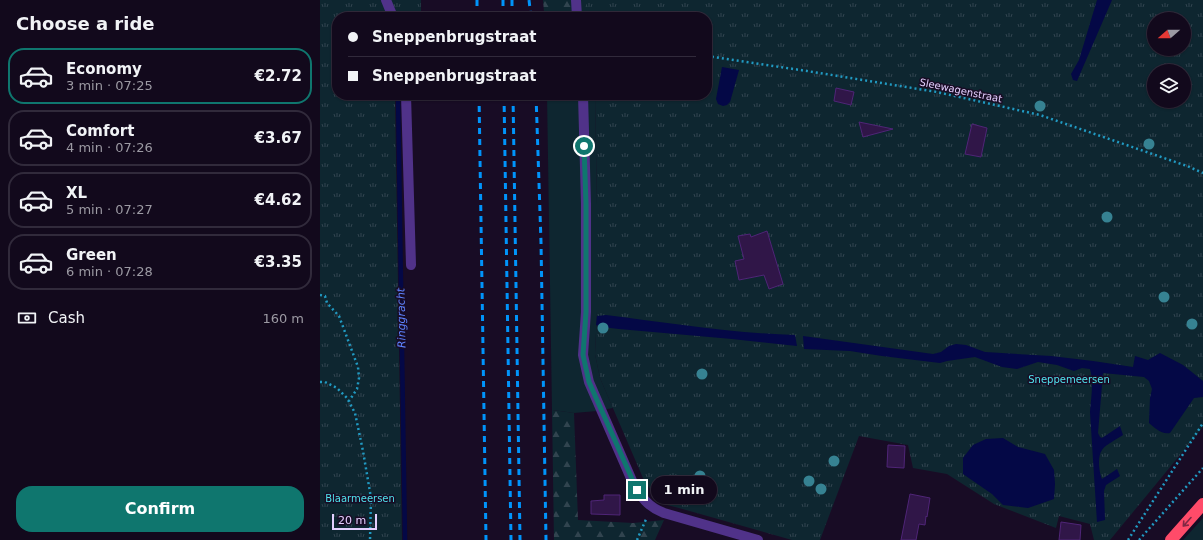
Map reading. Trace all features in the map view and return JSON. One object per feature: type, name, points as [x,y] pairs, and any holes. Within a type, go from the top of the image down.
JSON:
[{"type":"highway","points":[[1171,540],[1203,504]]},
{"type":"street","points":[[386,0],[391,12]]},
{"type":"street","points":[[576,0],[577,12]]},
{"type":"street","points":[[406,100],[411,265]]},
{"type":"street","points":[[583,100],[586,204],[586,312],[583,355],[589,382],[633,483],[641,497],[653,508],[659,511],[758,540]]},
{"type":"path","name":"Sleewagenstraat","points":[[712,57],[937,92],[1040,115],[1187,166],[1203,173]]},
{"type":"path","points":[[320,295],[325,296],[327,302],[339,316],[358,367],[359,378],[357,389],[349,402]]},
{"type":"path","points":[[320,382],[325,382],[337,388],[347,398],[355,413],[364,451],[371,498],[370,540]]},
{"type":"path","points":[[1128,540],[1203,423]]},
{"type":"path","points":[[1139,540],[1203,468]]},
{"type":"path","points":[[637,540],[647,516],[653,508]]},
{"type":"green space","name":"Blaarmeersen","points":[[320,0],[421,0],[421,12],[332,12],[332,100],[395,100],[402,540],[320,540]]},
{"type":"green space","points":[[543,0],[669,0],[663,12],[544,12]]},
{"type":"green space","name":"Sneppemeersen","points":[[586,0],[1203,0],[1203,427],[1110,540],[1094,540],[1090,524],[1059,516],[1056,528],[994,504],[947,474],[913,468],[908,445],[859,436],[820,540],[792,540],[667,505],[657,500],[643,478],[600,378],[595,354],[597,312],[595,100],[712,100],[712,12],[587,12]]},
{"type":"green space","points":[[547,100],[595,100],[597,312],[595,354],[600,378],[613,408],[574,413],[552,410]]},
{"type":"green space","points":[[552,410],[574,413],[578,520],[633,523],[664,520],[655,540],[554,540]]},
{"type":"green space","points":[[1203,518],[1203,540],[1183,540]]},
{"type":"shaded area","points":[[1097,0],[1112,0],[1077,81],[1073,80],[1071,74],[1079,60]]},
{"type":"shaded area","points":[[722,67],[739,70],[730,102],[723,106],[718,104],[716,99]]},
{"type":"shaded area","points":[[606,315],[724,330],[795,335],[797,346],[619,329],[596,325],[597,316]]},
{"type":"shaded area","points":[[803,336],[933,354],[941,352],[949,346],[956,344],[966,345],[985,352],[1051,356],[1133,367],[1135,356],[1148,360],[1160,353],[1183,365],[1203,381],[1203,397],[1194,398],[1170,433],[1164,433],[1149,423],[1150,398],[1152,389],[1149,381],[1144,377],[1103,373],[1098,433],[1102,438],[1120,426],[1123,435],[1106,446],[1099,456],[1102,479],[1117,469],[1120,476],[1106,485],[1104,491],[1105,520],[1097,522],[1090,412],[1092,385],[1090,369],[1082,368],[1074,371],[1057,365],[1038,362],[1017,369],[1002,367],[975,357],[940,363],[850,351],[804,349]]},
{"type":"shaded area","points":[[1003,438],[1018,447],[1045,454],[1054,470],[1054,499],[1028,508],[1003,505],[992,494],[963,474],[963,458],[973,445],[986,439]]},
{"type":"building","points":[[836,88],[854,92],[851,105],[834,101]]},
{"type":"building","points":[[859,122],[893,129],[863,137]]},
{"type":"building","points":[[972,124],[987,128],[981,157],[965,154]]},
{"type":"building","points":[[767,231],[783,284],[769,289],[764,275],[739,280],[735,261],[744,259],[738,236],[750,234],[751,237]]},
{"type":"building","points":[[888,445],[905,446],[904,468],[887,467]]},
{"type":"building","points":[[910,494],[930,498],[927,517],[926,516],[925,525],[919,524],[916,540],[901,540]]},
{"type":"building","points":[[604,495],[620,495],[620,515],[591,514],[591,501],[604,500]]},
{"type":"building","points":[[1061,522],[1081,525],[1080,540],[1059,540]]},
{"type":"waterway","name":"Ringgracht","points":[[398,100],[405,540]]},
{"type":"railway","points":[[477,0],[477,12]]},
{"type":"railway","points":[[503,0],[503,12]]},
{"type":"railway","points":[[512,0],[512,12]]},
{"type":"railway","points":[[529,0],[530,12]]},
{"type":"railway","points":[[479,100],[486,540]]},
{"type":"railway","points":[[504,100],[511,540]]},
{"type":"railway","points":[[513,100],[520,540]]},
{"type":"railway","points":[[536,100],[541,242],[546,540]]},
{"type":"route","points":[[584,146],[586,204],[586,312],[583,355],[589,382],[637,490]]}]
